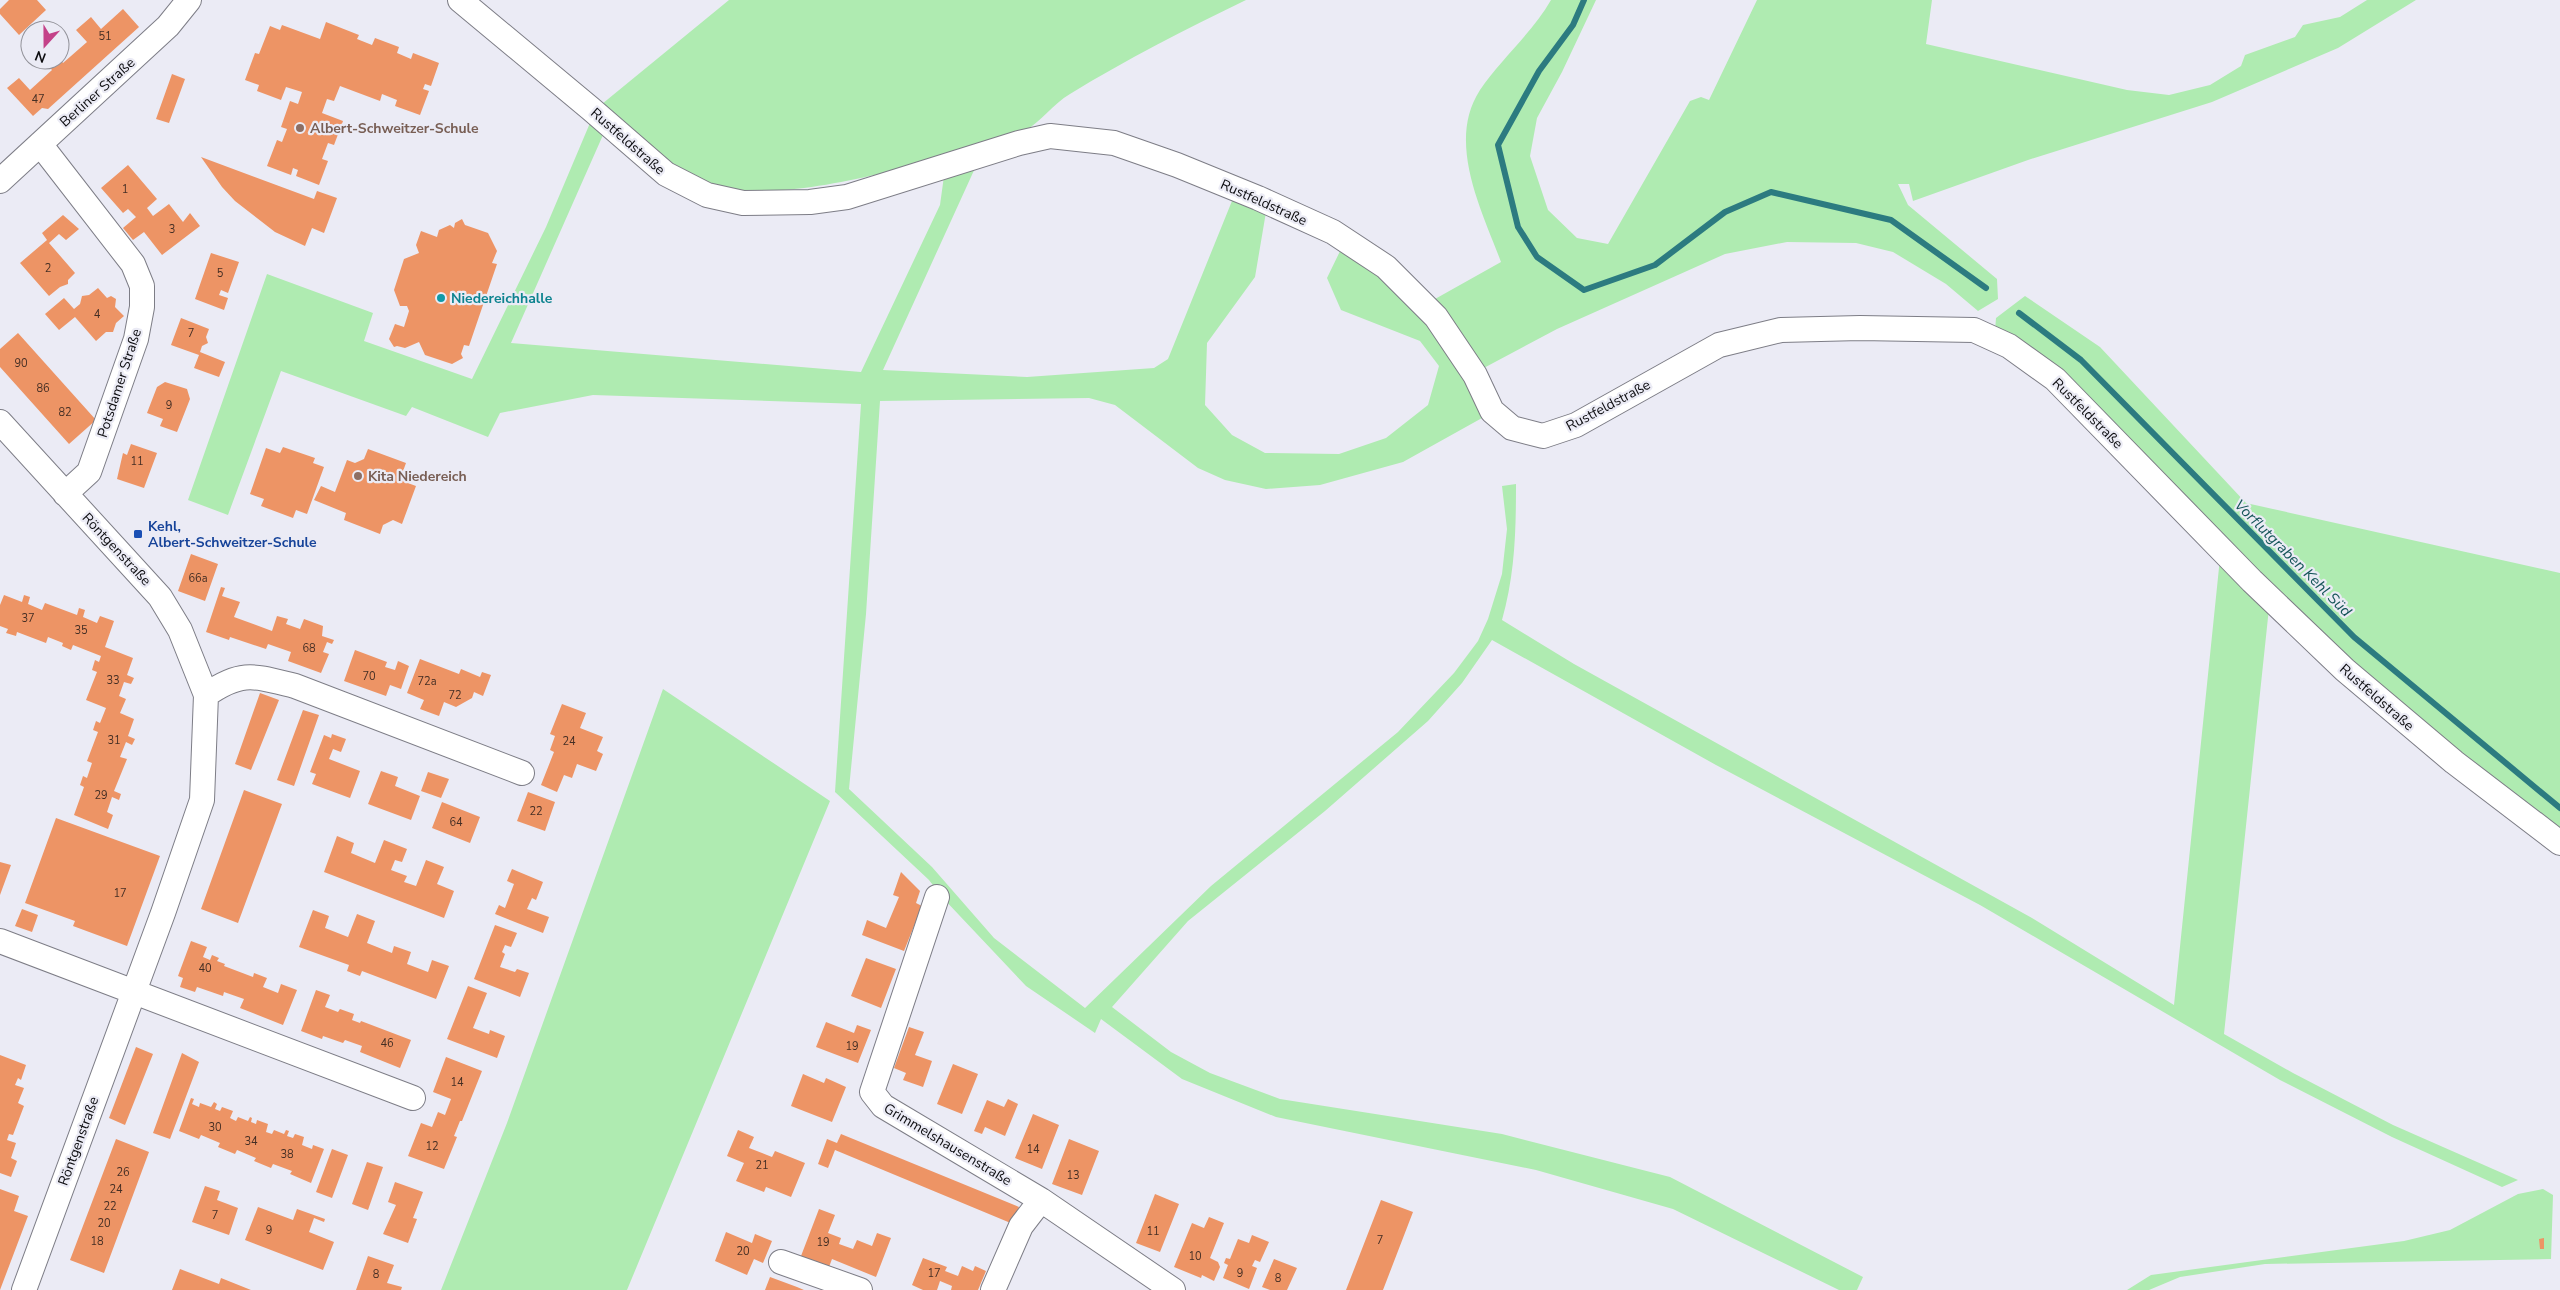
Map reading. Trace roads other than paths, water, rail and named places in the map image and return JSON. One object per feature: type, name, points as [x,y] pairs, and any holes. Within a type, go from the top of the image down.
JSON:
[{"type":"street","name":"Berliner Straße","points":[[0,181],[168,26],[190,0]]},
{"type":"street","name":"Rustfeldstraße","points":[[460,0],[592,109],[666,174],[707,195],[744,203],[810,202],[847,198],[1019,143],[1050,136],[1114,143],[1177,165],[1258,198],[1333,232],[1386,267],[1436,317],[1475,375],[1492,411],[1512,428],[1543,436],[1576,425],[1719,346],[1781,330],[1860,328],[1974,330],[2009,346],[2055,379],[2252,581],[2345,670],[2454,762],[2560,843]]},
{"type":"street","name":"Potsdamer Straße","points":[[40,144],[133,264],[142,286],[142,307],[136,339],[96,454],[89,472],[66,494]]},
{"type":"street","name":"Röntgenstraße","points":[[0,422],[160,597],[180,630],[206,695],[202,800],[163,913],[132,992],[24,1290]]},
{"type":"street","points":[[206,695],[228,680],[256,676],[294,686],[522,772]]},
{"type":"street","name":"Grimmelshausenstraße","points":[[937,897],[872,1092],[883,1106],[1041,1200],[1173,1290]]},
{"type":"street","points":[[0,941],[413,1098]]},
{"type":"street","points":[[993,1290],[1021,1226],[1041,1200]]},
{"type":"street","points":[[781,1262],[860,1290]]},
{"type":"waterway","name":"Vorflutgraben Kehl Süd","points":[[1584,0],[1573,25],[1539,71],[1498,145],[1518,227],[1537,257],[1584,290],[1655,265],[1725,212],[1771,192],[1891,220],[1986,288]]},
{"type":"waterway","name":"Vorflutgraben Kehl Süd","points":[[2019,313],[2081,360],[2354,637],[2560,808]]},
{"type":"place","name":"Albert-Schweitzer-Schule","points":[[300,128]]},
{"type":"place","name":"Niedereichhalle","points":[[441,298]]},
{"type":"place","name":"Kita Niedereich","points":[[358,476]]},
{"type":"place","name":"Kehl, Albert-Schweitzer-Schule","points":[[138,534]]}]
